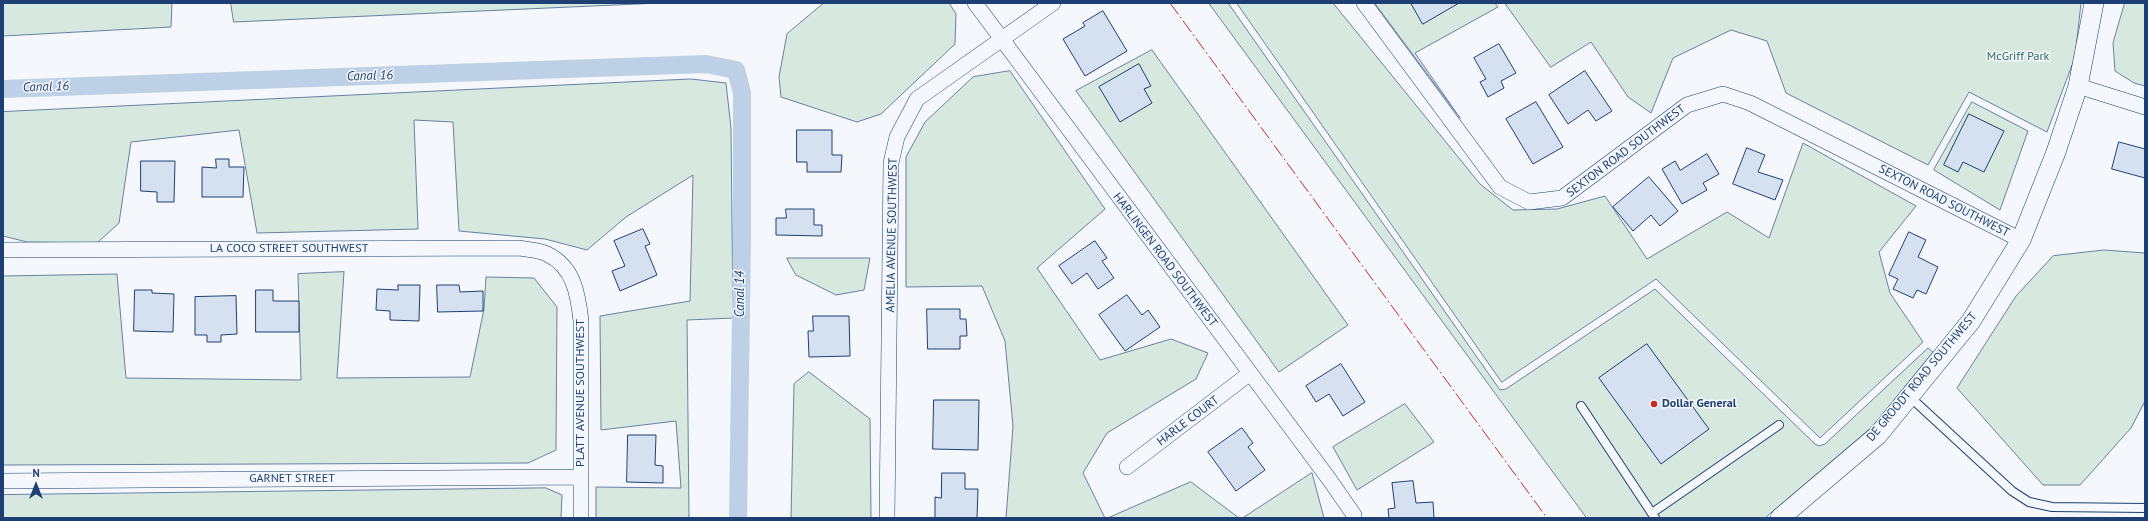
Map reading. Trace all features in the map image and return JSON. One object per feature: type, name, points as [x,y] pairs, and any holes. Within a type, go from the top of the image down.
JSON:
[{"type":"street","name":"HARLINGEN ROAD SOUTHWEST","points":[[975,3],[1329,479],[1354,515],[1354,518]]},
{"type":"street","name":"AMELIA AVENUE SOUTHWEST","points":[[887,518],[891,163],[897,136],[917,99],[1053,3]]},
{"type":"street","name":"SEXTON ROAD SOUTHWEST","points":[[1364,3],[1500,187],[1529,202],[1562,198],[1687,105],[1723,94],[1750,103],[2021,240]]},
{"type":"street","name":"DE GROODT ROAD SOUTHWEST","points":[[1780,518],[1878,435],[1971,321],[2021,240],[2056,152],[2078,86],[2094,3]]},
{"type":"street","points":[[2078,86],[2145,106]]},
{"type":"street","name":"LA COCO STREET SOUTHWEST","points":[[3,250],[520,248],[547,254],[568,270]]},
{"type":"street","name":"PLATT AVENUE SOUTHWEST","points":[[568,270],[579,296],[581,321],[581,518]]},
{"type":"street","name":"HARLE COURT","points":[[1127,467],[1250,374]]},
{"type":"street","name":"GARNET STREET","points":[[3,480],[581,477]]},
{"type":"lane","points":[[1910,396],[2012,491],[2029,502],[2052,507],[2145,508]]},
{"type":"lane","points":[[1581,406],[1653,516],[1778,425]]},
{"type":"green space","points":[[3,3],[172,3],[171,27],[3,36]]},
{"type":"green space","points":[[231,3],[660,3],[234,22]]},
{"type":"green space","points":[[824,3],[949,3],[956,14],[955,44],[881,114],[857,122],[781,97],[779,77],[787,34]]},
{"type":"green space","points":[[1209,3],[1228,3],[1500,390],[1506,389],[1655,289],[1815,444],[1819,446],[1825,444],[1928,348],[1933,352],[1872,427],[1765,518],[1587,518]]},
{"type":"green space","points":[[1237,3],[1333,3],[1480,184],[1513,210],[1557,209],[1605,196],[1647,259],[1727,212],[1769,238],[1803,143],[1916,206],[1879,252],[1890,293],[1923,342],[1820,438],[1656,279],[1502,382]]},
{"type":"green space","points":[[1375,3],[1495,3],[1498,7],[1415,53],[1460,118]]},
{"type":"green space","name":"McGriff Park","points":[[1505,3],[2081,3],[2075,57],[2047,132],[1969,92],[1928,165],[1786,93],[1767,41],[1731,30],[1673,58],[1651,113],[1628,97],[1591,42],[1551,67]]},
{"type":"green space","points":[[2125,3],[2145,3],[2145,86],[2134,83],[2115,71],[2113,43]]},
{"type":"green space","points":[[1152,50],[1348,325],[1279,372],[1076,91]]},
{"type":"green space","points":[[1010,71],[1105,209],[1037,268],[1100,360],[1171,339],[1208,353],[1196,379],[1107,433],[1083,473],[1105,518],[1006,518],[1013,426],[1005,341],[982,286],[906,287],[906,157],[925,122],[973,77]]},
{"type":"green space","points":[[691,79],[726,83],[731,128],[733,318],[687,320],[689,518],[596,518],[596,487],[681,488],[676,421],[601,430],[600,316],[690,301],[693,175],[626,217],[587,250],[545,239],[459,231],[453,122],[414,120],[418,229],[257,233],[239,130],[131,142],[119,223],[97,243],[27,242],[3,236],[3,112]]},
{"type":"green space","points":[[1972,102],[2028,131],[2000,210],[1934,170]]},
{"type":"green space","points":[[2104,250],[2145,253],[2145,401],[2131,428],[2080,485],[2043,485],[1957,388],[2016,296],[2053,256]]},
{"type":"green space","points":[[787,258],[870,258],[864,290],[836,295],[796,275]]},
{"type":"green space","points":[[344,272],[337,378],[470,377],[484,309],[486,277],[534,278],[557,307],[556,450],[528,463],[3,465],[3,276],[117,274],[126,378],[301,380],[298,274]]},
{"type":"green space","points":[[809,372],[870,419],[871,518],[791,518],[794,384]]},
{"type":"green space","points":[[1405,404],[1434,442],[1357,490],[1333,447]]},
{"type":"green space","points":[[1312,473],[1324,518],[1243,518]]},
{"type":"green space","points":[[1191,482],[1239,518],[1108,518]]},
{"type":"green space","points":[[546,488],[562,495],[561,518],[3,518],[3,495]]},
{"type":"building","points":[[1411,3],[1459,3],[1423,24]]},
{"type":"building","points":[[1103,11],[1127,51],[1085,76],[1063,39],[1085,26],[1083,23]]},
{"type":"building","points":[[1499,44],[1516,73],[1501,81],[1504,88],[1488,97],[1480,82],[1486,79],[1474,58]]},
{"type":"building","points":[[1139,64],[1151,86],[1144,89],[1152,103],[1120,122],[1099,87]]},
{"type":"building","points":[[1585,71],[1612,111],[1596,121],[1588,110],[1568,124],[1549,95]]},
{"type":"building","points":[[1536,102],[1563,147],[1533,164],[1506,119]]},
{"type":"building","points":[[1969,114],[2004,131],[1984,172],[1963,162],[1958,172],[1944,165]]},
{"type":"building","points":[[797,130],[832,130],[832,155],[842,155],[841,172],[807,172],[807,162],[797,162]]},
{"type":"building","points":[[2119,142],[2145,149],[2145,178],[2112,169]]},
{"type":"building","points":[[1747,148],[1765,155],[1758,172],[1783,180],[1775,200],[1733,184]]},
{"type":"building","points":[[1707,154],[1719,174],[1703,183],[1707,190],[1682,204],[1662,169],[1675,161],[1680,170]]},
{"type":"building","points":[[216,159],[229,159],[229,167],[244,167],[243,197],[202,197],[202,167],[216,168]]},
{"type":"building","points":[[141,161],[175,161],[174,202],[157,202],[157,192],[141,191]]},
{"type":"building","points":[[1649,177],[1678,211],[1660,226],[1651,215],[1633,231],[1613,207]]},
{"type":"building","points":[[786,209],[814,209],[814,225],[822,225],[822,236],[776,235],[776,218],[786,218]]},
{"type":"building","points":[[643,229],[650,244],[645,246],[657,275],[620,291],[612,271],[625,266],[614,241]]},
{"type":"building","points":[[1909,232],[1926,240],[1918,257],[1938,267],[1926,294],[1917,290],[1913,298],[1893,289],[1898,279],[1889,275]]},
{"type":"building","points":[[1095,241],[1107,258],[1102,261],[1114,278],[1098,289],[1087,273],[1072,284],[1059,266]]},
{"type":"building","points":[[398,285],[420,285],[419,321],[390,320],[390,311],[376,310],[377,289],[398,290]]},
{"type":"building","points":[[437,285],[459,285],[460,292],[483,291],[483,311],[438,312]]},
{"type":"building","points":[[135,290],[152,290],[152,293],[174,294],[173,332],[134,331]]},
{"type":"building","points":[[256,290],[273,290],[273,301],[299,301],[299,332],[256,332]]},
{"type":"building","points":[[1127,295],[1142,315],[1148,310],[1160,327],[1125,351],[1099,315]]},
{"type":"building","points":[[236,296],[237,334],[221,335],[221,342],[207,342],[207,335],[195,335],[195,297]]},
{"type":"building","points":[[927,309],[960,309],[960,319],[966,319],[967,336],[960,336],[960,349],[928,349]]},
{"type":"building","points":[[813,316],[849,316],[850,356],[809,357],[808,331],[813,331]]},
{"type":"building","name":"Dollar General","points":[[1647,344],[1709,429],[1661,464],[1599,378]]},
{"type":"building","points":[[1341,364],[1365,402],[1343,416],[1329,394],[1316,402],[1306,386]]},
{"type":"building","points":[[934,400],[979,400],[978,450],[933,449]]},
{"type":"building","points":[[1242,428],[1253,443],[1248,447],[1265,470],[1236,491],[1208,452]]},
{"type":"building","points":[[628,435],[656,435],[655,465],[663,466],[663,483],[627,482]]},
{"type":"building","points":[[942,473],[965,473],[965,489],[978,489],[977,518],[935,518],[935,497],[941,498]]},
{"type":"building","points":[[1413,481],[1416,503],[1433,502],[1434,518],[1389,518],[1388,509],[1395,508],[1392,483]]},
{"type":"waterway","name":"Canal 16","points":[[3,89],[706,64],[736,70],[742,93],[742,238],[738,518]]},
{"type":"power","points":[[1170,3],[1547,518]]},
{"type":"place","name":"Dollar General","points":[[1654,404]]},
{"type":"water label","name":"Canal 14","points":[[740,294]]}]
